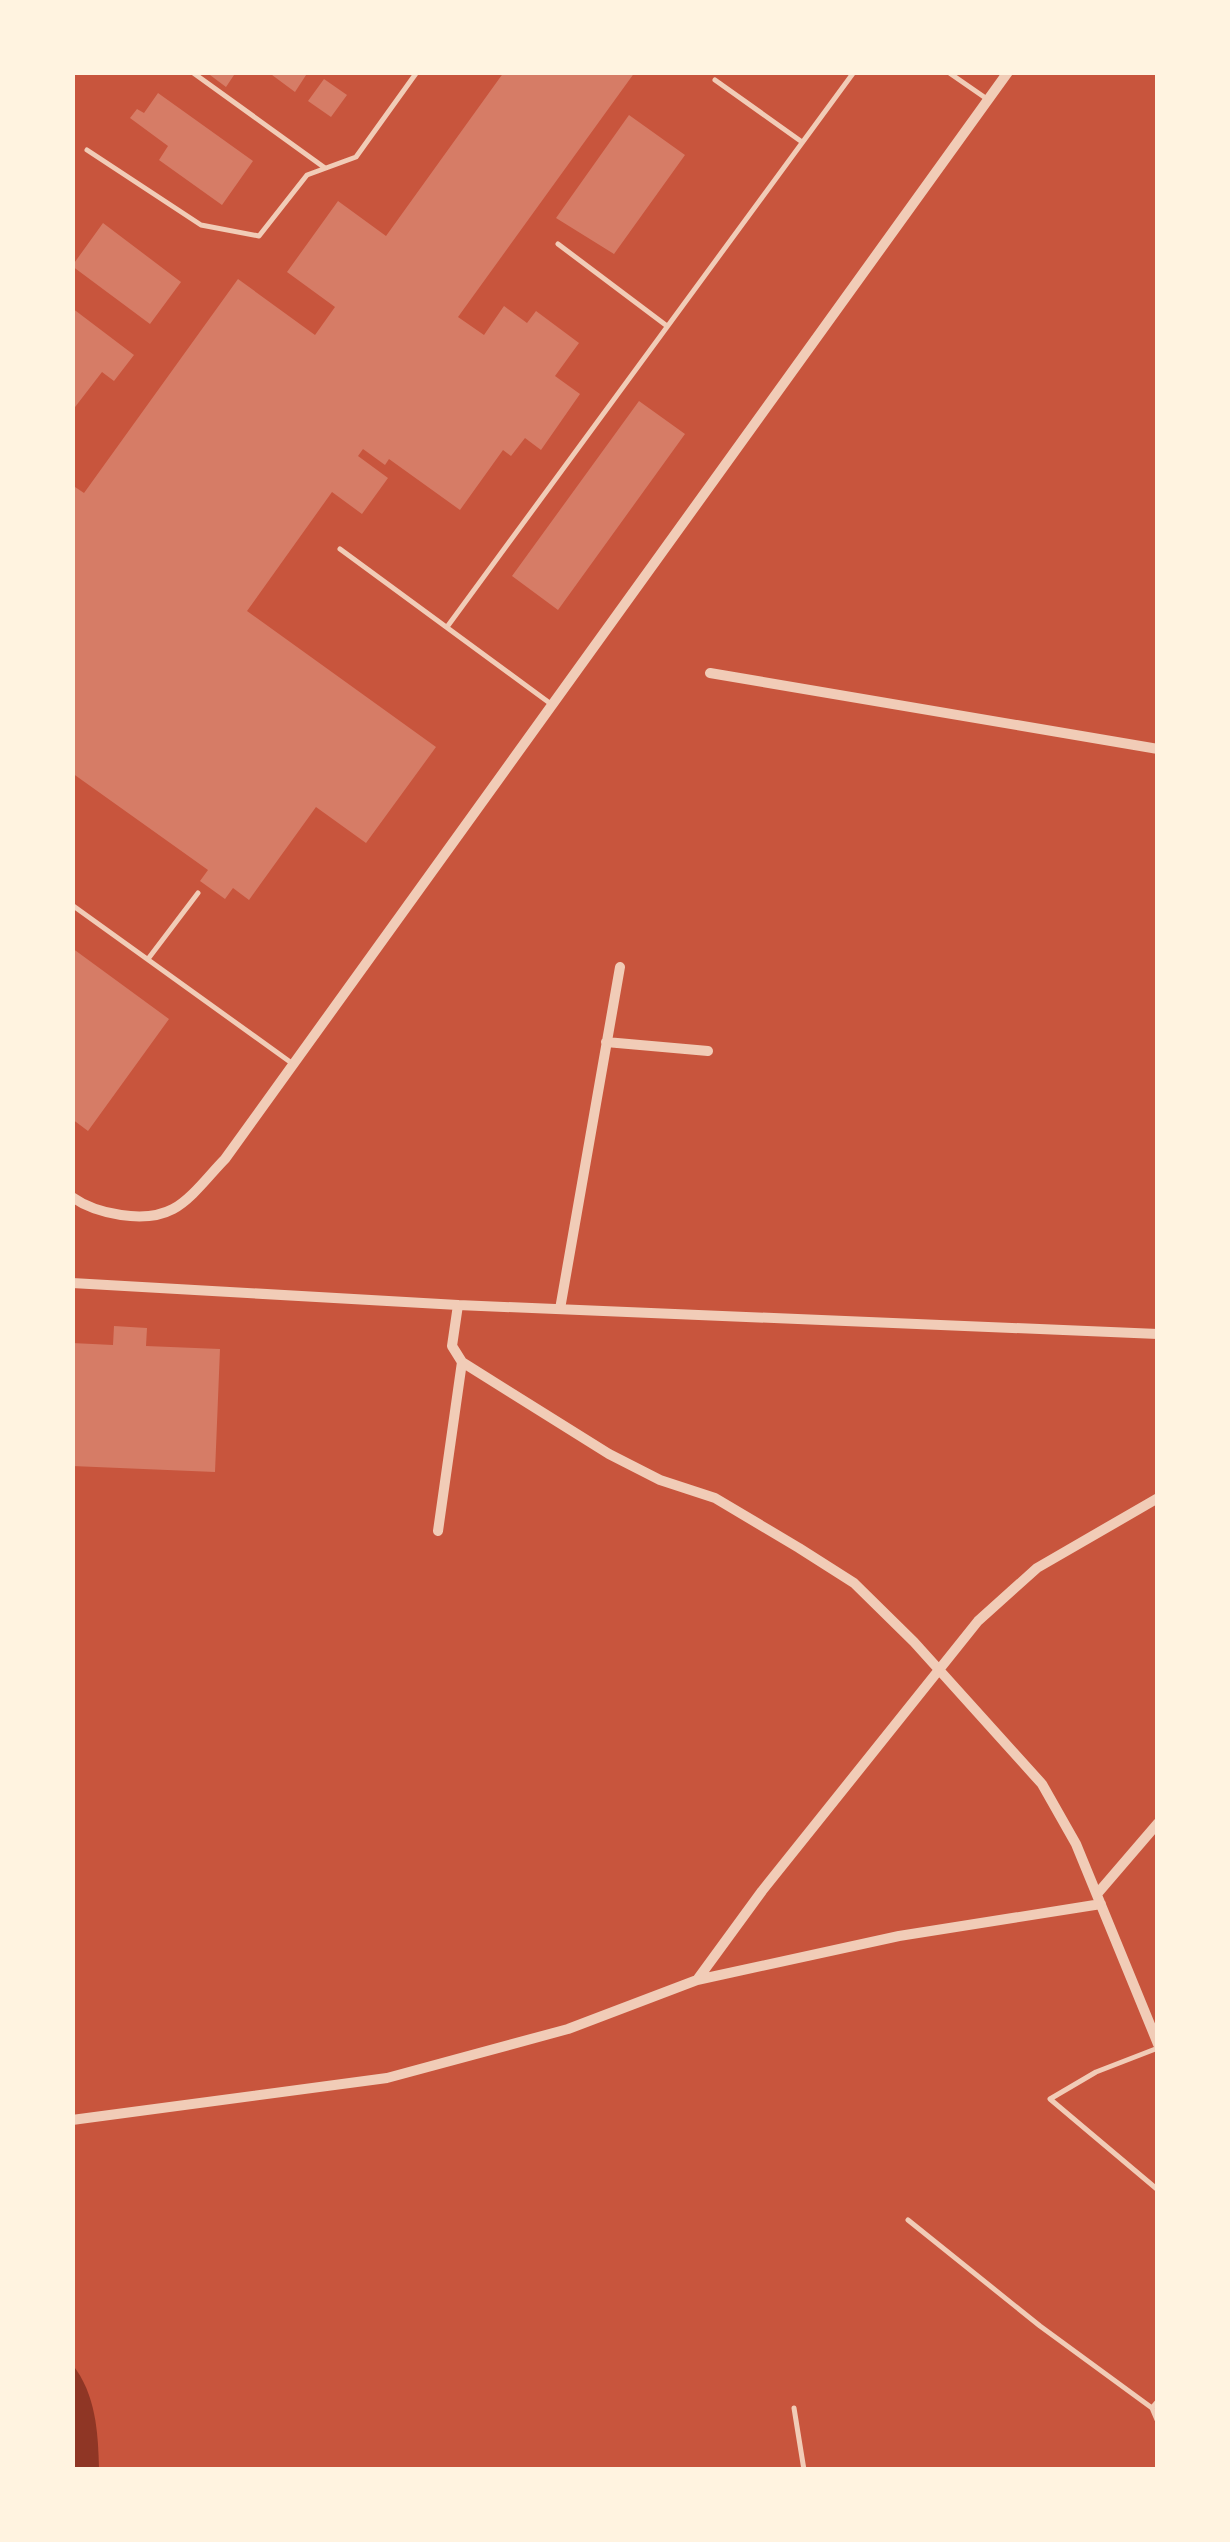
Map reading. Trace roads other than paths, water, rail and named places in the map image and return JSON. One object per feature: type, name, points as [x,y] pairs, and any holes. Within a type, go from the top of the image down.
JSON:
[{"type":"street","points":[[72,1197],[89,1209],[128,1216],[172,1210],[226,1159],[1008,72]]},
{"type":"street","points":[[710,673],[1158,749]]},
{"type":"street","points":[[560,1309],[620,967]]},
{"type":"street","points":[[606,1042],[708,1051]]},
{"type":"street","points":[[72,1282],[560,1309],[1158,1334]]},
{"type":"street","points":[[458,1304],[452,1346],[462,1362],[608,1454],[660,1480],[714,1498],[854,1584],[940,1668],[1042,1784],[1076,1844],[1158,2046]]},
{"type":"street","points":[[438,1532],[462,1362]]},
{"type":"street","points":[[697,1980],[978,1621],[1037,1568],[1158,1498]]},
{"type":"street","points":[[72,2120],[387,2078],[568,2029],[697,1980],[900,1936],[1099,1899],[1158,1823]]},
{"type":"lane","points":[[192,72],[326,168]]},
{"type":"lane","points":[[87,150],[201,225],[259,236],[306,175],[356,158],[417,72]]},
{"type":"lane","points":[[447,627],[854,72]]},
{"type":"lane","points":[[948,72],[988,100]]},
{"type":"lane","points":[[715,80],[802,142]]},
{"type":"lane","points":[[558,244],[667,326]]},
{"type":"lane","points":[[340,549],[553,705]]},
{"type":"lane","points":[[148,959],[198,894]]},
{"type":"lane","points":[[72,905],[294,1065]]},
{"type":"lane","points":[[1158,2046],[1096,2072],[1050,2099],[1158,2190]]},
{"type":"lane","points":[[908,2220],[1152,2408],[1158,2422]]},
{"type":"lane","points":[[1152,2408],[1158,2401]]},
{"type":"lane","points":[[794,2408],[804,2470]]}]
